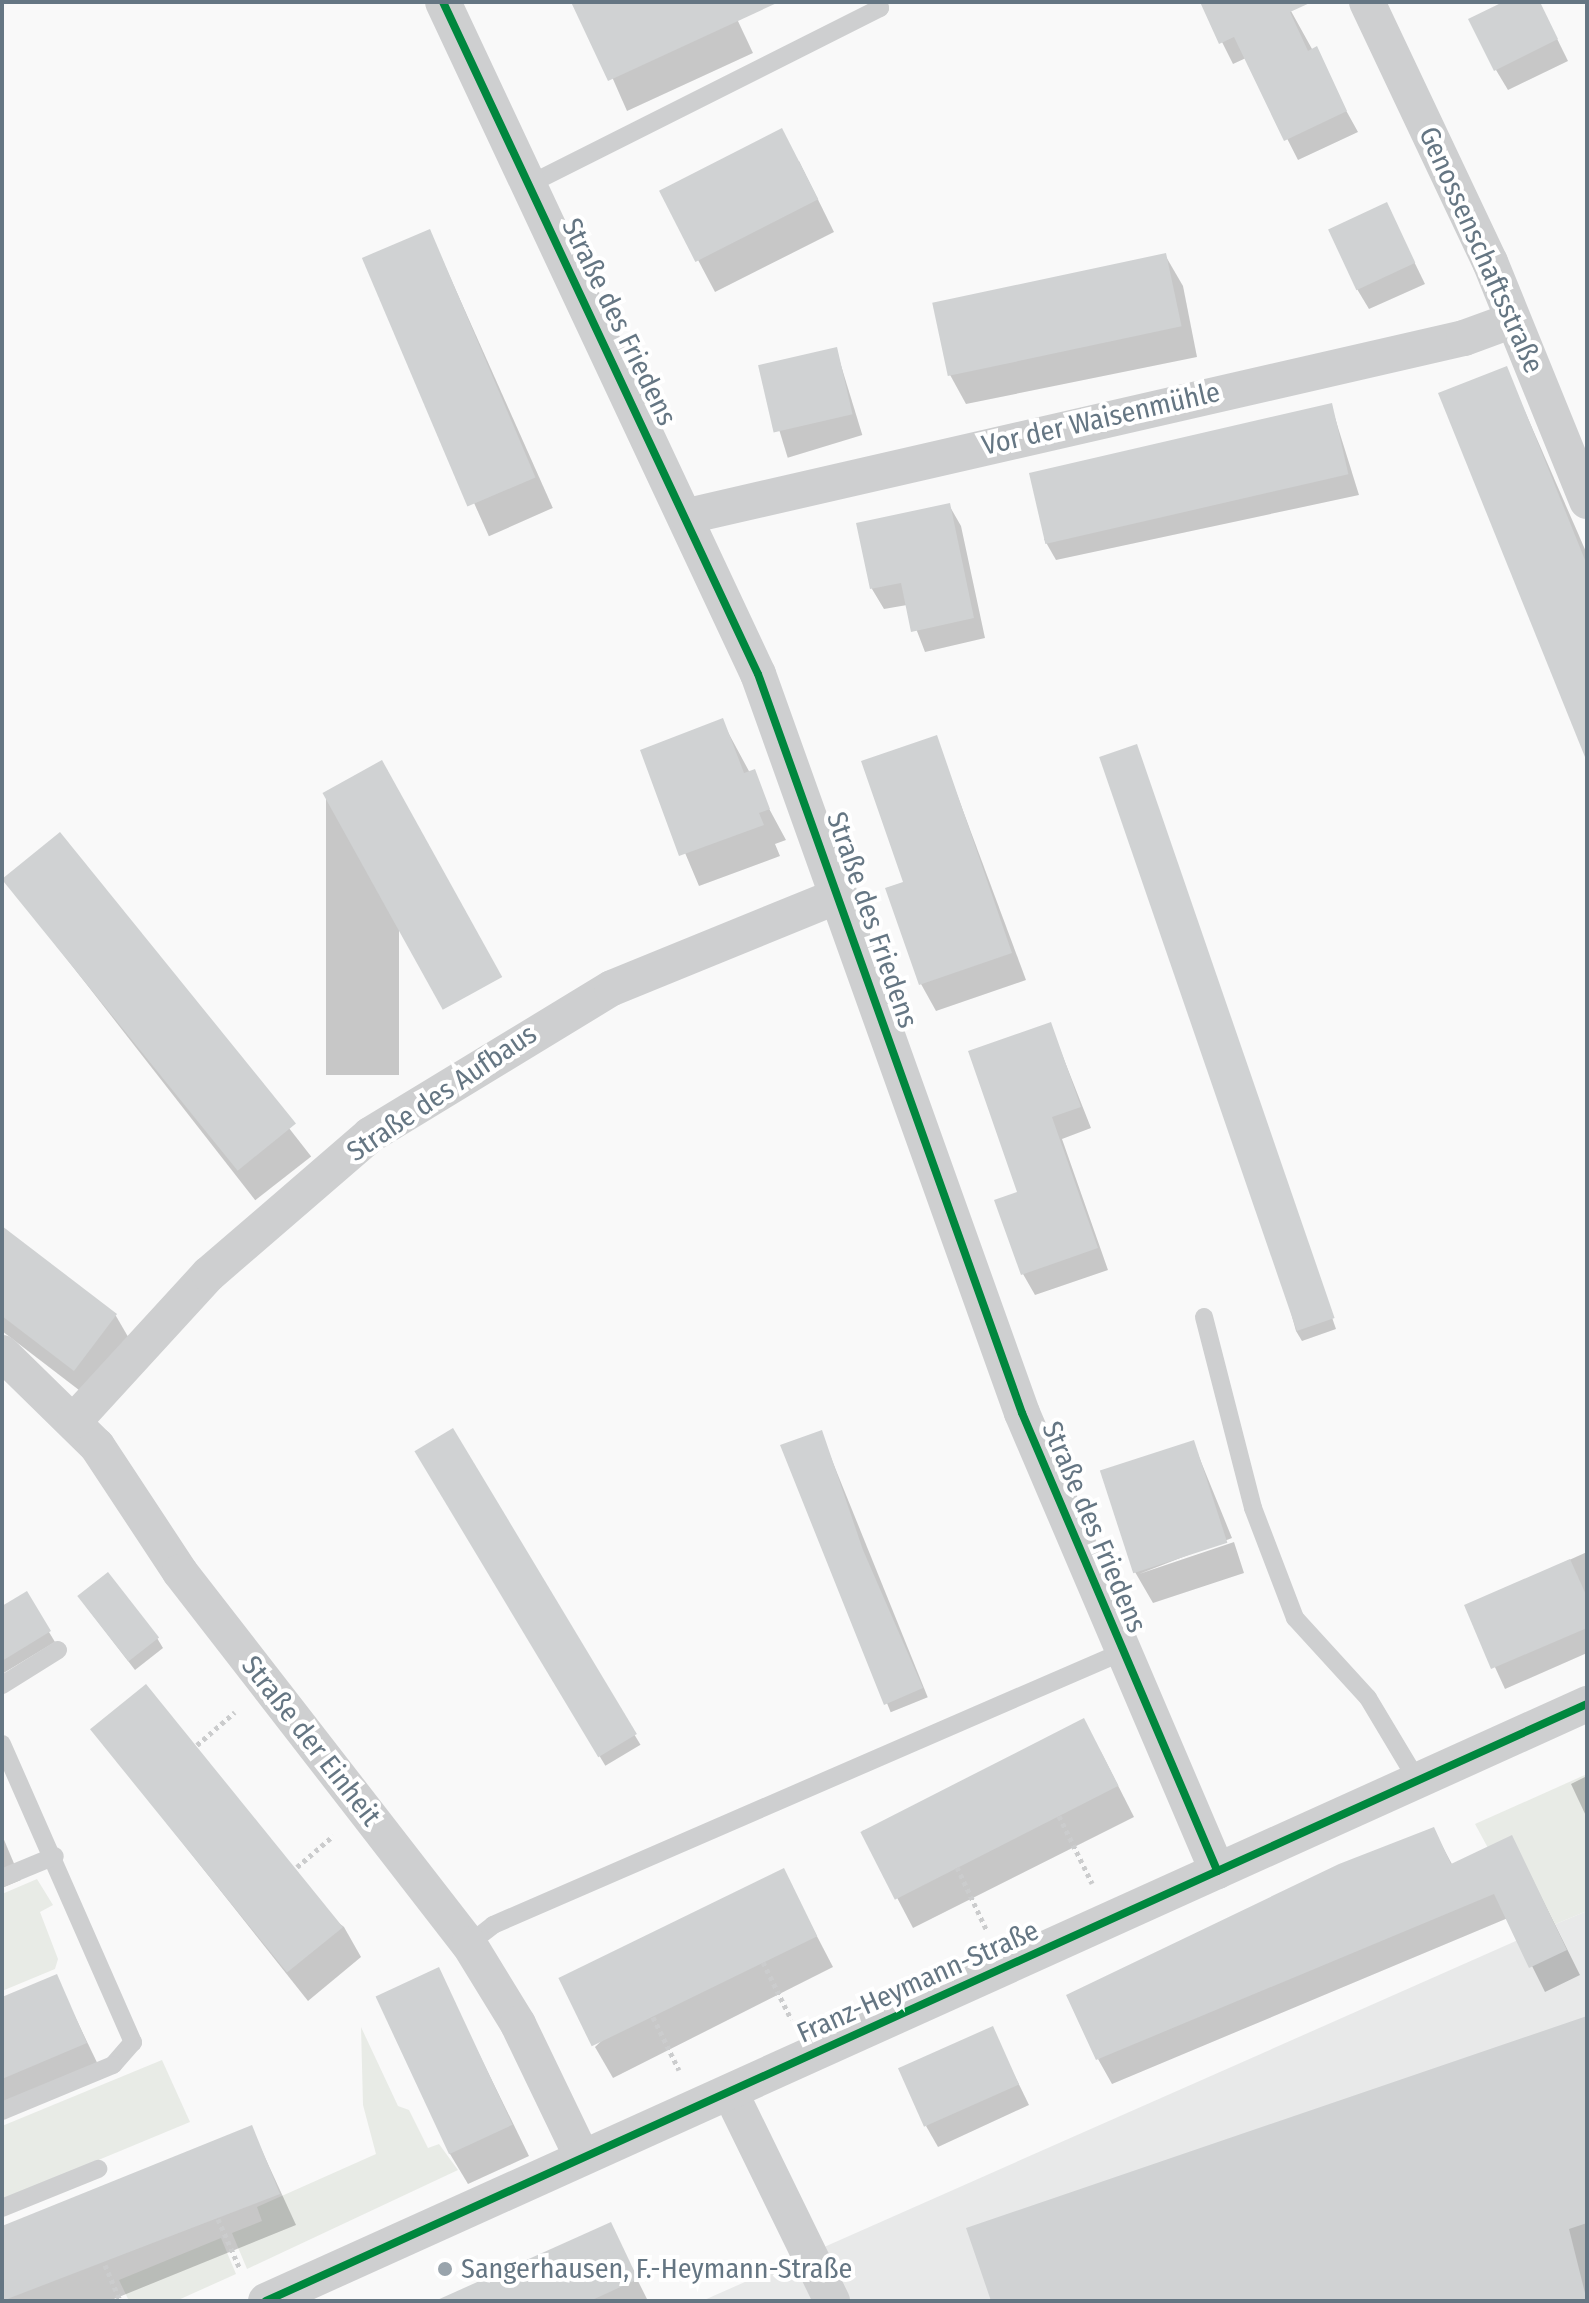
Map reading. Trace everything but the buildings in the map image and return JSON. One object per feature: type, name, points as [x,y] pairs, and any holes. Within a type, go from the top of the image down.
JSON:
[{"type":"street","name":"Straße des Friedens","points":[[443,2],[688,516],[758,674],[840,895],[1022,1413],[1217,1871]]},
{"type":"street","name":"Genossenschaftsstraße","points":[[1367,2],[1513,320],[1587,501]]},
{"type":"street","name":"Vor der Waisenmühle","points":[[688,516],[1464,338],[1513,320]]},
{"type":"street","name":"Straße des Aufbaus","points":[[75,1420],[209,1274],[370,1135],[612,988],[840,895]]},
{"type":"street","name":"Straße der Einheit","points":[[2,1353],[75,1420],[180,1572],[469,1944],[518,2024],[582,2157]]},
{"type":"street","name":"Franz-Heymann-Straße","points":[[255,2288],[582,2157],[1587,1704]]},
{"type":"street","points":[[730,2092],[823,2298]]},
{"type":"lane","points":[[528,185],[880,8],[878,2]]},
{"type":"lane","points":[[1204,1317],[1253,1508],[1295,1618],[1368,1698],[1417,1780]]},
{"type":"lane","points":[[2,1685],[58,1650]]},
{"type":"lane","points":[[469,1944],[493,1925],[1122,1652]]},
{"type":"lane","points":[[2,1744],[55,1856],[133,2048],[113,2065],[2,2111]]},
{"type":"lane","points":[[2,1878],[55,1856]]},
{"type":"lane","points":[[2,2208],[98,2169]]},
{"type":"path","points":[[197,1745],[240,1707]]},
{"type":"path","points":[[1059,1816],[1095,1889]]},
{"type":"path","points":[[297,1867],[337,1832]]},
{"type":"path","points":[[957,1867],[990,1937]]},
{"type":"path","points":[[763,1962],[793,2022]]},
{"type":"path","points":[[653,2017],[680,2072]]},
{"type":"path","points":[[218,2219],[255,2288]]},
{"type":"path","points":[[105,2265],[120,2301]]},
{"type":"shaded area","points":[[1587,1774],[1587,1911],[1534,1933],[1475,1824]]},
{"type":"shaded area","points":[[37,1879],[53,1905],[40,1912],[58,1959],[55,1969],[2,1991],[2,1894]]},
{"type":"shaded area","points":[[1587,1911],[1587,2301],[702,2301],[1534,1933]]},
{"type":"shaded area","points":[[361,2027],[398,2106],[409,2110],[428,2148],[439,2144],[458,2170],[247,2269],[232,2233],[262,2221],[257,2207],[376,2154],[363,2105]]},
{"type":"shaded area","points":[[162,2060],[190,2122],[2,2200],[2,2126]]},
{"type":"shaded area","points":[[221,2238],[236,2274],[176,2301],[129,2301],[119,2280]]},
{"type":"cycle path","points":[[443,2],[758,674],[1022,1413],[1217,1871]]},
{"type":"cycle path","points":[[266,2301],[1587,1704]]},
{"type":"place","name":"Sangerhausen, F.-Heymann-Straße","points":[[445,2269]]}]
